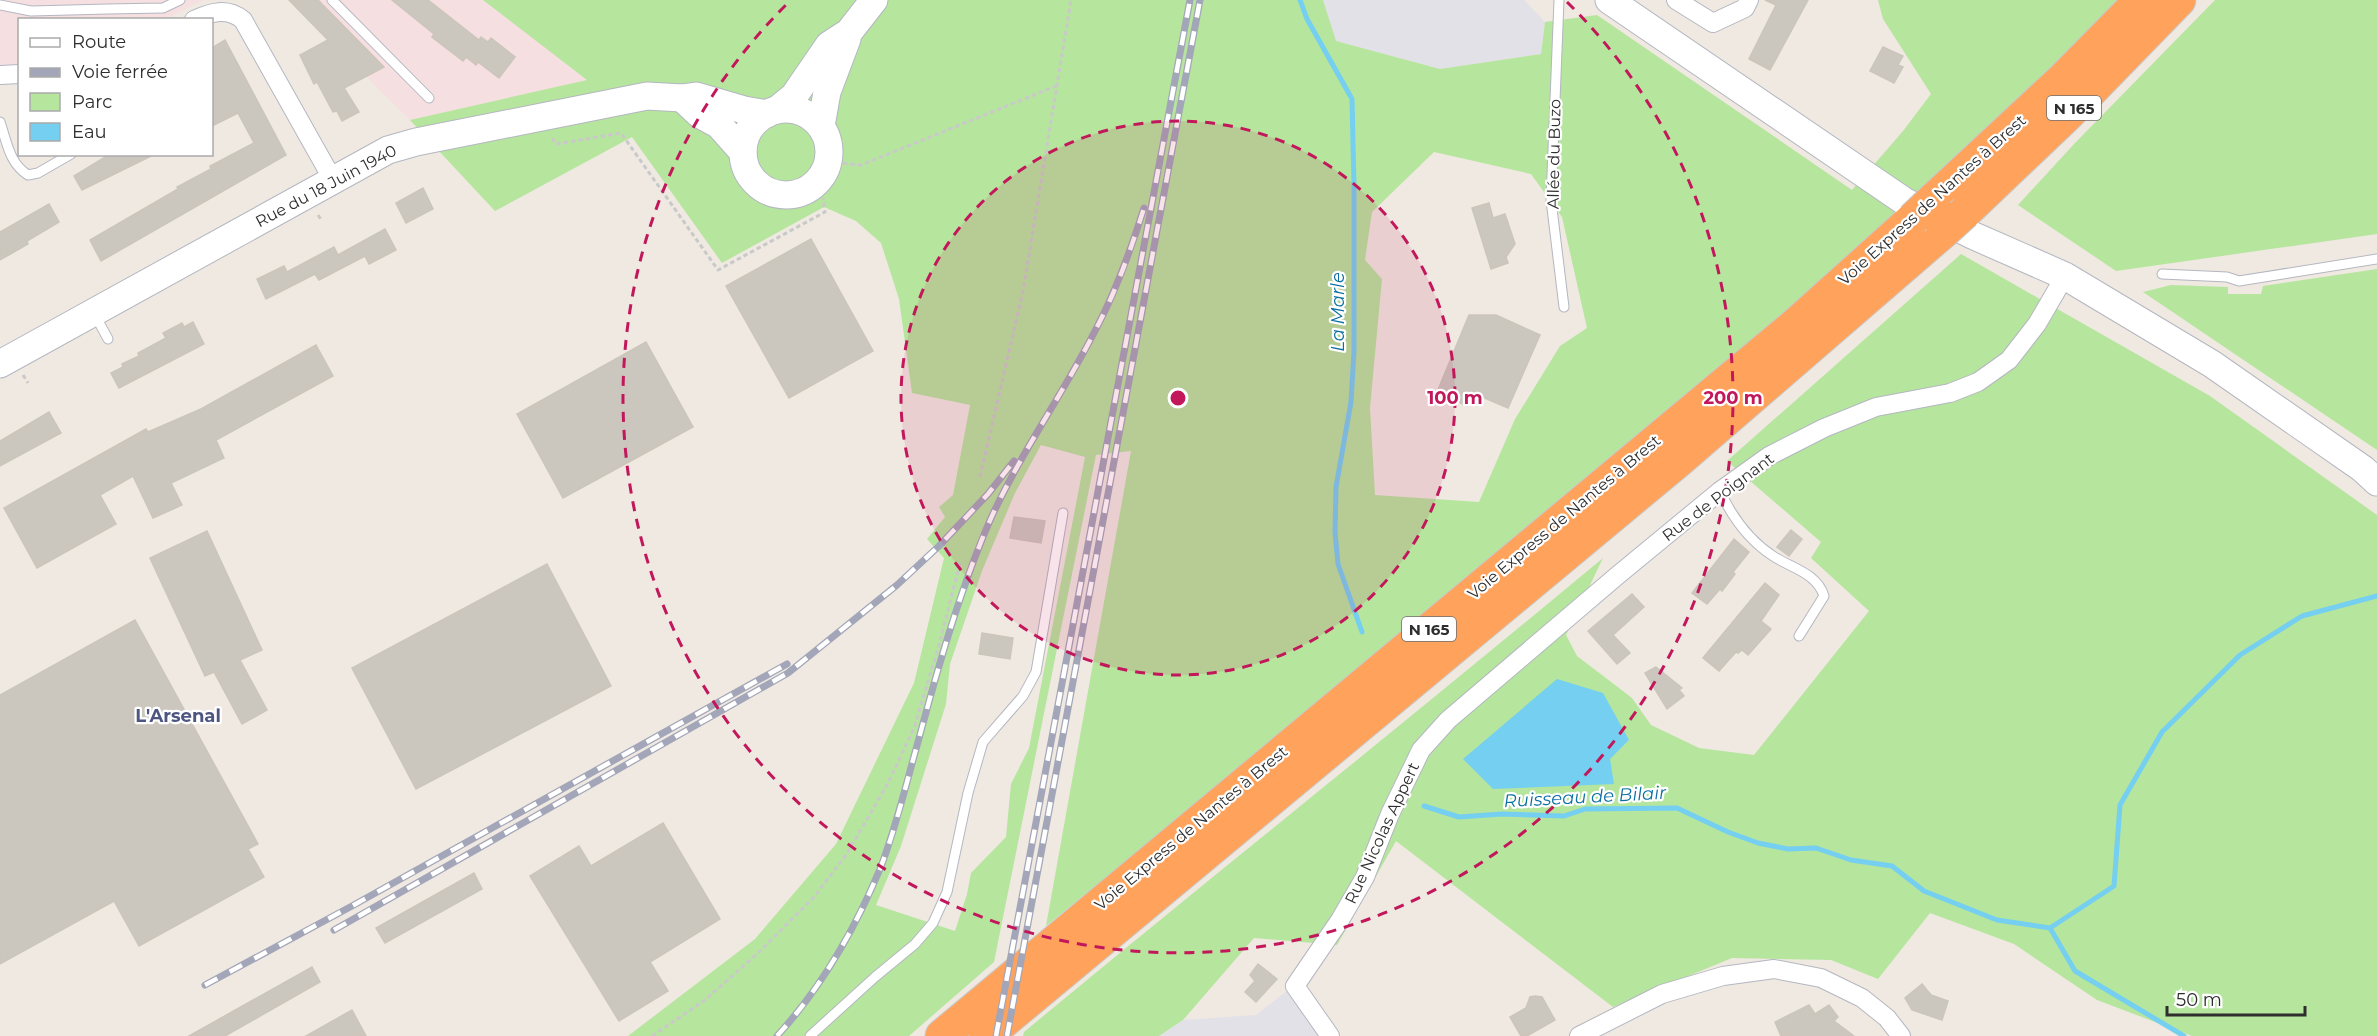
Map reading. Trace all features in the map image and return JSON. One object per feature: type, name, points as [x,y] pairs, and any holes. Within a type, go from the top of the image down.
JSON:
[{"type":"highway","name":"Voie Express de Nantes à Brest","points":[[942,1036],[1795,325],[2063,79],[2140,0]]},
{"type":"highway","name":"Voie Express de Nantes à Brest","points":[[986,1036],[1678,461],[1954,222],[2068,114],[2179,0]]},
{"type":"street","points":[[772,112],[789,109],[801,112],[812,117],[821,126],[828,143],[828,162],[821,178],[807,190],[790,195],[773,194],[757,185],[748,172],[743,152],[744,142],[749,130],[762,117],[794,96],[830,45],[849,32],[874,0]]},
{"type":"street","points":[[1609,0],[1904,201],[1972,235],[2065,276],[2212,364],[2372,473]]},
{"type":"street","points":[[1676,0],[1713,23],[1745,8],[1749,0]]},
{"type":"street","points":[[198,18],[223,9],[248,30],[333,180]]},
{"type":"street","points":[[821,126],[827,92],[849,32]]},
{"type":"street","points":[[0,75],[18,74]]},
{"type":"street","name":"Rue du 18 Juin 1940","points":[[0,364],[395,148],[647,96],[682,98],[696,96],[744,110],[772,112]]},
{"type":"street","points":[[682,98],[699,114],[718,125],[743,152]]},
{"type":"street","name":"Rue de Poignant","points":[[1421,750],[1448,720],[1525,653],[1720,491],[1769,456],[1824,428],[1876,407],[1950,393],[1978,382],[2009,360],[2037,324],[2065,276]]},
{"type":"street","name":"Rue Nicolas Appert","points":[[1330,1036],[1295,986],[1340,920],[1365,877],[1390,814],[1421,750]]},
{"type":"street","points":[[1579,1036],[1662,994],[1723,976],[1774,969],[1821,978],[1862,998],[1887,1018],[1901,1036]]},
{"type":"lane","points":[[0,5],[31,11],[163,8],[180,0]]},
{"type":"lane","points":[[332,0],[429,98]]},
{"type":"lane","name":"Allée du Buzo","points":[[1559,0],[1551,200],[1564,307]]},
{"type":"lane","points":[[0,122],[10,156],[16,167],[28,175],[38,173],[68,156]]},
{"type":"lane","points":[[2162,274],[2227,277],[2239,281],[2377,259]]},
{"type":"lane","points":[[94,313],[108,339]]},
{"type":"lane","points":[[1720,491],[1729,511],[1753,540],[1773,556],[1810,576],[1820,585],[1824,596],[1800,636]]},
{"type":"lane","points":[[810,1036],[915,944],[933,923],[947,892],[968,793],[983,742],[1023,696],[1036,672],[1063,513]]},
{"type":"path","points":[[980,477],[1023,291],[1071,0]]},
{"type":"path","points":[[828,162],[861,165],[1056,86]]},
{"type":"path","points":[[538,118],[556,144],[621,133],[718,270],[825,212],[823,198]]},
{"type":"path","points":[[652,1036],[705,1000],[759,952],[814,897],[846,855],[886,785],[914,728],[960,563]]},
{"type":"shaded area","points":[[0,0],[204,0],[167,18],[18,18],[18,69],[0,70]]},
{"type":"shaded area","points":[[289,0],[820,0],[705,54],[410,120]]},
{"type":"shaded area","points":[[1323,0],[1524,0],[1545,22],[1541,54],[1440,69],[1335,41]]},
{"type":"shaded area","points":[[1288,990],[1321,1036],[1159,1036],[1183,1020],[1256,1015]]},
{"type":"green space","points":[[483,0],[1323,0],[1336,41],[1440,69],[1541,54],[1545,22],[1597,15],[1852,190],[1903,131],[1931,94],[1883,19],[1878,0],[2120,0],[1993,123],[1862,244],[1730,361],[1459,590],[1046,926],[1131,451],[1096,455],[994,962],[909,1036],[628,1036],[755,939],[836,844],[914,683],[944,558],[927,539],[945,517],[939,507],[953,495],[970,405],[912,393],[899,299],[881,243],[856,221],[824,207],[722,263],[632,137],[495,211],[410,120],[587,80]],"holes":[[[1434,152],[1531,174],[1562,217],[1587,328],[1560,346],[1515,419],[1479,502],[1375,495],[1370,408],[1382,279],[1365,260],[1372,212]],[[1041,445],[1085,457],[1029,748],[1011,784],[1006,837],[971,873],[955,931],[876,905],[901,846],[946,704],[950,664],[982,571],[1015,493]]]},
{"type":"green space","points":[[2215,0],[2377,0],[2377,234],[2116,271],[2018,205],[2075,143]]},
{"type":"green space","points":[[1961,254],[2210,396],[2377,515],[2377,1036],[2192,1036],[2097,1000],[2014,944],[1930,913],[1878,979],[1831,960],[1732,958],[1613,1007],[1396,841],[1337,945],[1254,938],[1183,1020],[1159,1036],[1023,1036],[1024,1032],[1603,558],[1566,635],[1577,656],[1632,698],[1651,725],[1699,748],[1754,755],[1869,611],[1811,558],[1821,542],[1727,461]],"holes":[[[1557,679],[1629,740],[1609,759],[1613,784]]]},
{"type":"green space","points":[[2377,269],[2377,450],[2143,292],[2171,285],[2228,287],[2228,294],[2261,294],[2263,286]]},
{"type":"water","points":[[1557,679],[1603,693],[1629,740],[1610,759],[1614,784],[1493,789],[1463,759]]},
{"type":"building","points":[[289,0],[318,0],[384,67],[344,88],[359,112],[342,121],[337,111],[333,112],[317,82],[314,84],[300,55],[328,40]]},
{"type":"building","points":[[392,0],[428,0],[479,40],[481,37],[488,42],[491,38],[515,57],[499,78],[478,62],[476,65],[466,57],[463,61],[432,37],[434,34]]},
{"type":"building","points":[[1765,0],[1808,0],[1770,70],[1749,59],[1776,5]]},
{"type":"building","points":[[225,40],[286,155],[101,261],[90,240],[211,169],[210,166],[254,143],[238,113],[213,126],[213,47]]},
{"type":"building","points":[[1883,47],[1903,56],[1898,65],[1903,67],[1894,83],[1870,71]]},
{"type":"building","points":[[107,156],[151,156],[82,190],[74,176]]},
{"type":"building","points":[[423,188],[433,209],[406,223],[396,203]]},
{"type":"building","points":[[1489,203],[1493,218],[1505,214],[1515,244],[1506,257],[1508,263],[1491,269],[1472,208]]},
{"type":"building","points":[[49,204],[59,222],[0,260],[0,232]]},
{"type":"building","points":[[385,229],[396,250],[369,264],[365,256],[319,280],[315,274],[266,299],[257,279],[284,266],[287,272],[334,247],[338,255]]},
{"type":"building","points":[[811,239],[873,351],[789,398],[726,286]]},
{"type":"building","points":[[1469,315],[1496,315],[1540,335],[1508,408],[1473,393],[1467,406],[1437,392]]},
{"type":"building","points":[[193,322],[204,344],[119,388],[111,373],[123,367],[122,364],[139,356],[138,353],[166,338],[163,333],[182,323],[184,327]]},
{"type":"building","points":[[646,342],[693,427],[563,498],[517,414]]},
{"type":"building","points":[[316,345],[333,376],[216,440],[224,458],[171,483],[182,505],[153,518],[133,476],[100,495],[116,524],[37,568],[4,508],[146,429],[148,432],[201,409]]},
{"type":"building","points":[[49,412],[61,433],[0,466],[0,441]]},
{"type":"building","points":[[1014,517],[1045,521],[1041,543],[1010,538]]},
{"type":"building","points":[[1791,530],[1802,539],[1789,556],[1777,547]]},
{"type":"building","points":[[207,531],[262,650],[240,660],[267,710],[242,724],[214,672],[205,676],[150,558]]},
{"type":"building","points":[[1734,539],[1749,552],[1722,591],[1720,589],[1707,604],[1692,593]]},
{"type":"building","points":[[547,564],[611,686],[416,789],[352,668]]},
{"type":"building","points":[[1765,583],[1779,595],[1761,621],[1771,629],[1748,655],[1742,650],[1736,652],[1719,671],[1703,658]]},
{"type":"building","points":[[1632,594],[1644,607],[1613,635],[1630,653],[1617,664],[1588,631]]},
{"type":"building","points":[[135,620],[258,844],[248,849],[264,877],[139,946],[114,901],[0,964],[0,695]]},
{"type":"building","points":[[982,633],[1013,638],[1010,659],[979,654]]},
{"type":"building","points":[[1656,667],[1682,688],[1679,690],[1684,696],[1667,709],[1645,673]]},
{"type":"building","points":[[663,823],[720,919],[650,962],[668,991],[619,1021],[530,876],[579,846],[591,866]]},
{"type":"building","points":[[474,873],[482,889],[385,943],[376,928]]},
{"type":"building","points":[[1258,964],[1277,979],[1256,1002],[1245,992],[1255,981],[1250,975]]},
{"type":"building","points":[[312,967],[320,982],[225,1036],[189,1036]]},
{"type":"building","points":[[1922,984],[1931,995],[1948,1001],[1942,1020],[1912,1010],[1905,998]]},
{"type":"building","points":[[1530,997],[1542,997],[1555,1020],[1527,1036],[1521,1036],[1510,1017],[1526,1008]]},
{"type":"building","points":[[1809,1005],[1815,1014],[1829,1005],[1838,1017],[1834,1021],[1854,1036],[1781,1036],[1775,1022]]},
{"type":"building","points":[[352,1010],[366,1036],[306,1036]]},
{"type":"waterway","name":"La Marle","points":[[1300,0],[1307,19],[1352,99],[1354,351],[1351,402],[1336,487],[1335,532],[1338,564],[1362,632]]},
{"type":"waterway","name":"Ruisseau de Bilair","points":[[1424,806],[1459,817],[1502,814],[1564,816],[1585,809],[1677,808],[1728,832],[1758,843],[1788,849],[1816,848],[1851,860],[1892,866],[1924,891],[1997,920],[2050,928],[2114,886],[2120,805],[2162,732],[2240,655],[2302,616],[2377,596]]},
{"type":"waterway","points":[[2050,928],[2075,971],[2184,1036]]},
{"type":"railway","points":[[996,1036],[1190,0]]},
{"type":"railway","points":[[1007,1036],[1200,0]]},
{"type":"railway","points":[[777,1036],[808,998],[836,957],[860,914],[880,869],[896,822],[957,610],[985,532],[1010,479],[1104,313],[1123,269],[1144,208]]},
{"type":"railway","points":[[334,930],[788,673],[897,585],[939,546],[988,494],[1014,461]]},
{"type":"railway","points":[[205,985],[352,906],[787,664]]},
{"type":"district","name":"L'Arsenal","points":[[178,716]]}]
